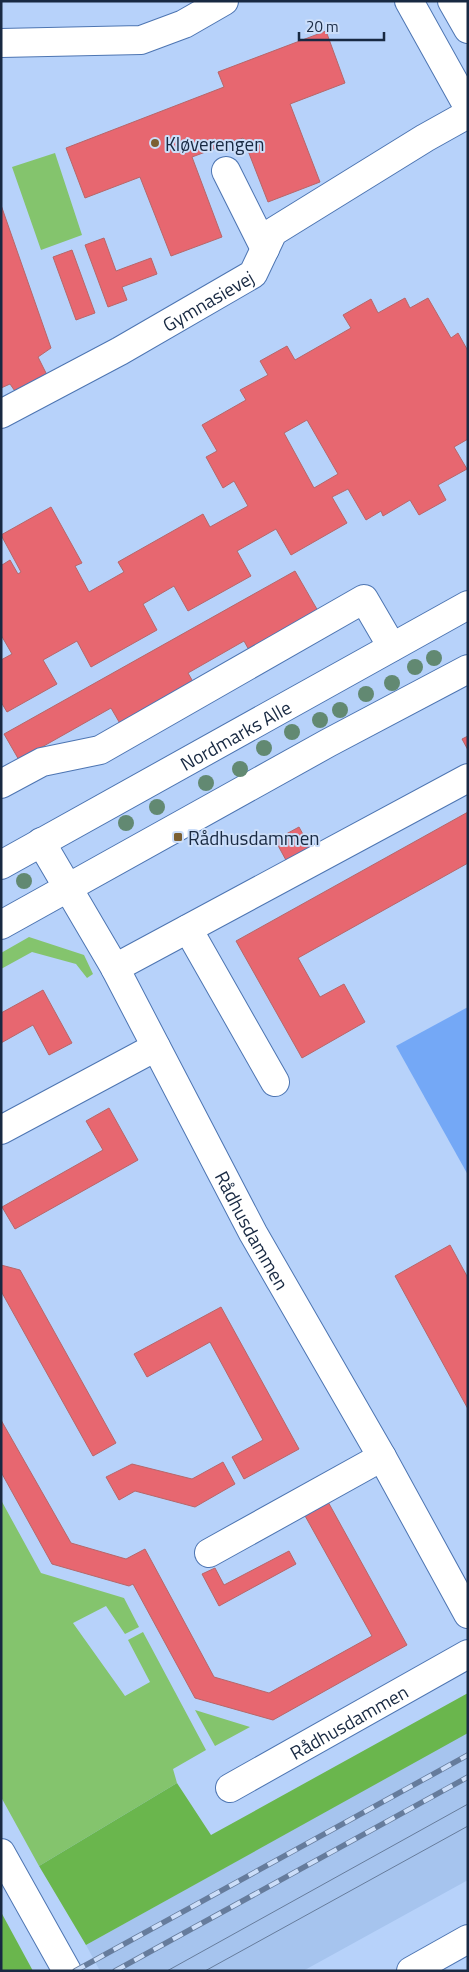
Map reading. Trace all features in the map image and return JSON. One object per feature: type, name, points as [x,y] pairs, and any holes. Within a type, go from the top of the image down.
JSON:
[{"type":"street","points":[[1,43],[141,40],[184,24],[224,1]]},
{"type":"street","points":[[409,1],[468,107]]},
{"type":"street","points":[[452,1],[468,29]]},
{"type":"street","name":"Gymnasievej","points":[[1,414],[120,351],[253,274],[274,232],[425,138],[468,114]]},
{"type":"street","points":[[226,171],[265,249]]},
{"type":"street","points":[[1,784],[42,762],[100,750],[364,599],[392,647]]},
{"type":"street","name":"Nordmarks Alle","points":[[1,865],[468,606]]},
{"type":"street","points":[[1,926],[328,743],[468,669]]},
{"type":"street","points":[[115,968],[468,778]]},
{"type":"street","name":"Rådhusdammen","points":[[41,842],[115,968],[253,1233],[382,1457],[468,1614]]},
{"type":"street","points":[[188,929],[275,1082]]},
{"type":"street","points":[[1,1130],[156,1047]]},
{"type":"street","points":[[209,1553],[382,1457]]},
{"type":"street","name":"Rådhusdammen","points":[[230,1788],[468,1654]]},
{"type":"street","points":[[1,1853],[67,1971]]},
{"type":"street","points":[[411,1971],[468,1940]]},
{"type":"shaded area","points":[[468,1732],[468,1880],[303,1971],[100,1971],[86,1945]]},
{"type":"green space","points":[[55,153],[82,235],[41,250],[12,167]]},
{"type":"green space","points":[[29,937],[84,955],[93,974],[87,978],[76,964],[32,952],[1,969],[1,953]]},
{"type":"green space","points":[[1,1500],[41,1573],[124,1598],[139,1627],[125,1634],[106,1606],[73,1623],[125,1696],[150,1682],[128,1640],[143,1632],[206,1750],[173,1769],[177,1783],[39,1866],[1,1797]]},
{"type":"green space","points":[[468,1693],[468,1733],[86,1945],[39,1866],[177,1783],[211,1835]]},
{"type":"green space","points":[[195,1710],[250,1727],[215,1746]]},
{"type":"green space","points":[[1,1912],[33,1971],[1,1971]]},
{"type":"water","points":[[468,1007],[468,1175],[396,1046]]},
{"type":"building","name":"Kløverengen","points":[[326,31],[345,83],[290,104],[320,182],[268,202],[243,138],[192,157],[222,237],[171,256],[140,177],[85,198],[66,148],[224,87],[218,72]]},
{"type":"building","points":[[1,205],[51,348],[38,357],[48,377],[17,394],[10,384],[1,388]]},
{"type":"building","points":[[104,238],[116,271],[151,258],[157,274],[122,287],[127,300],[108,307],[85,245]]},
{"type":"building","points":[[72,250],[95,313],[76,320],[53,257]]},
{"type":"building","points":[[405,298],[410,308],[428,298],[451,338],[458,333],[468,351],[468,439],[454,447],[467,469],[438,485],[446,500],[419,515],[410,500],[383,516],[381,511],[366,520],[348,489],[332,497],[347,523],[291,555],[276,529],[237,551],[251,576],[188,611],[174,586],[143,604],[157,630],[91,667],[77,641],[43,660],[57,684],[7,712],[1,702],[1,660],[12,654],[1,635],[1,563],[2,565],[10,560],[18,574],[21,572],[1,535],[51,507],[82,563],[75,566],[89,592],[124,572],[118,562],[203,514],[210,527],[248,506],[234,481],[223,488],[206,457],[217,451],[202,425],[246,400],[240,390],[268,375],[260,361],[287,346],[295,360],[351,328],[343,315],[371,299],[378,313]],"holes":[[[307,420],[338,474],[314,488],[284,433]]]},
{"type":"building","points":[[295,571],[318,611],[249,650],[244,641],[188,673],[196,687],[122,727],[111,708],[19,760],[4,734]]},
{"type":"building","points":[[468,736],[468,750],[462,739]]},
{"type":"building","points":[[468,812],[468,863],[298,958],[320,997],[344,984],[365,1022],[302,1058],[236,941]]},
{"type":"building","points":[[299,827],[311,849],[287,862],[275,840]]},
{"type":"building","points":[[43,990],[72,1043],[49,1055],[33,1025],[1,1043],[1,1013]]},
{"type":"building","points":[[109,1108],[138,1160],[15,1229],[2,1207],[103,1150],[86,1121]]},
{"type":"building","points":[[450,1245],[468,1278],[468,1409],[395,1276]]},
{"type":"building","points":[[1,1265],[20,1270],[116,1443],[93,1456],[1,1291]]},
{"type":"building","points":[[221,1307],[299,1449],[244,1479],[232,1457],[263,1440],[210,1342],[147,1377],[134,1354]]},
{"type":"building","points":[[1,1420],[71,1543],[126,1559],[145,1549],[214,1677],[269,1693],[372,1636],[304,1514],[327,1500],[407,1645],[273,1720],[195,1698],[133,1584],[129,1586],[52,1564],[1,1472]]},
{"type":"building","points":[[223,1462],[235,1484],[195,1507],[135,1491],[119,1500],[106,1477],[132,1464],[192,1479]]},
{"type":"building","points":[[289,1551],[296,1564],[219,1606],[202,1574],[215,1568],[224,1585]]},
{"type":"tram line","points":[[167,1971],[468,1804]]},
{"type":"tram line","points":[[205,1971],[468,1826]]},
{"type":"railway","points":[[75,1971],[468,1755]]},
{"type":"railway","points":[[115,1971],[468,1777]]},
{"type":"place","name":"Kløverengen","points":[[155,143]]},
{"type":"place","name":"Rådhusdammen","points":[[178,837]]}]
